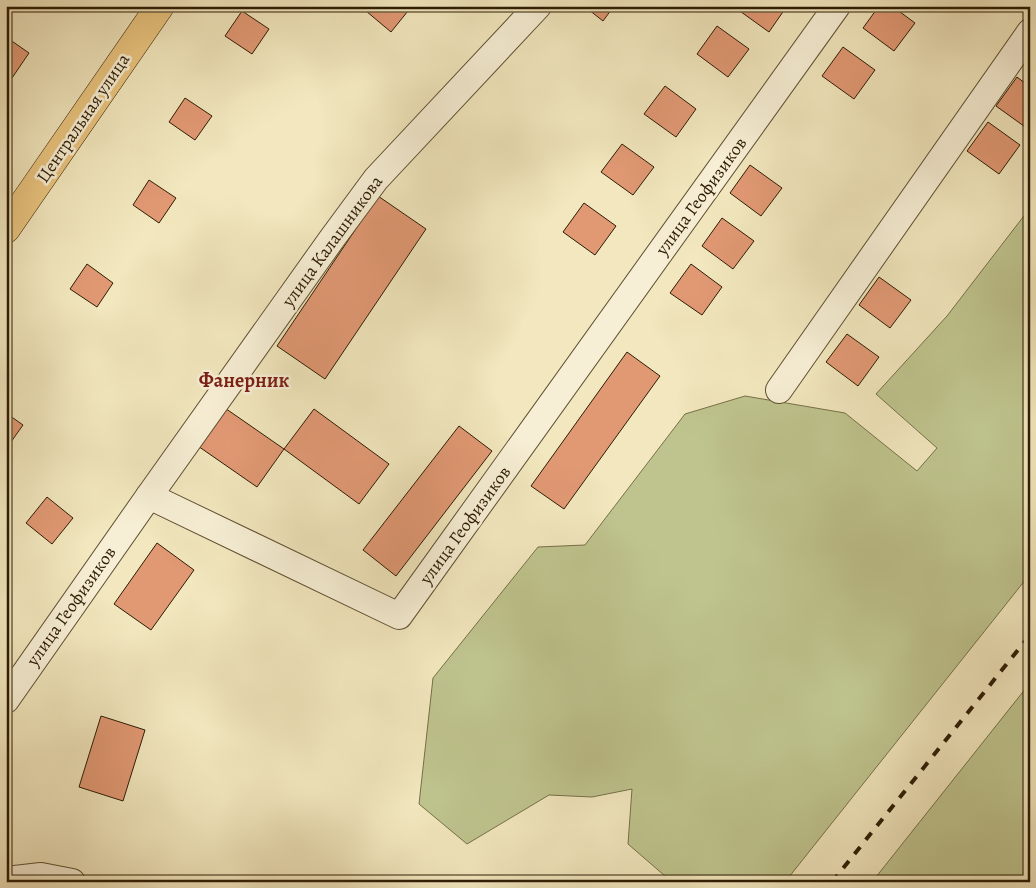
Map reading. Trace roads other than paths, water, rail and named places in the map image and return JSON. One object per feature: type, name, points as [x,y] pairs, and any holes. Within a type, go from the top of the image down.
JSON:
[{"type":"main road","name":"Центральная улица","points":[[6,230],[160,6]]},
{"type":"street","name":"улица Калашникова","points":[[149,496],[376,179],[538,6]]},
{"type":"street","name":"улица Геофизиков","points":[[6,700],[149,496],[399,616],[837,6]]},
{"type":"street","points":[[779,390],[1030,32]]},
{"type":"street","points":[[6,880],[41,876],[72,882]]},
{"type":"railway","points":[[832,882],[1030,635]]},
{"type":"district","name":"Фанерник","points":[[244,380]]}]
